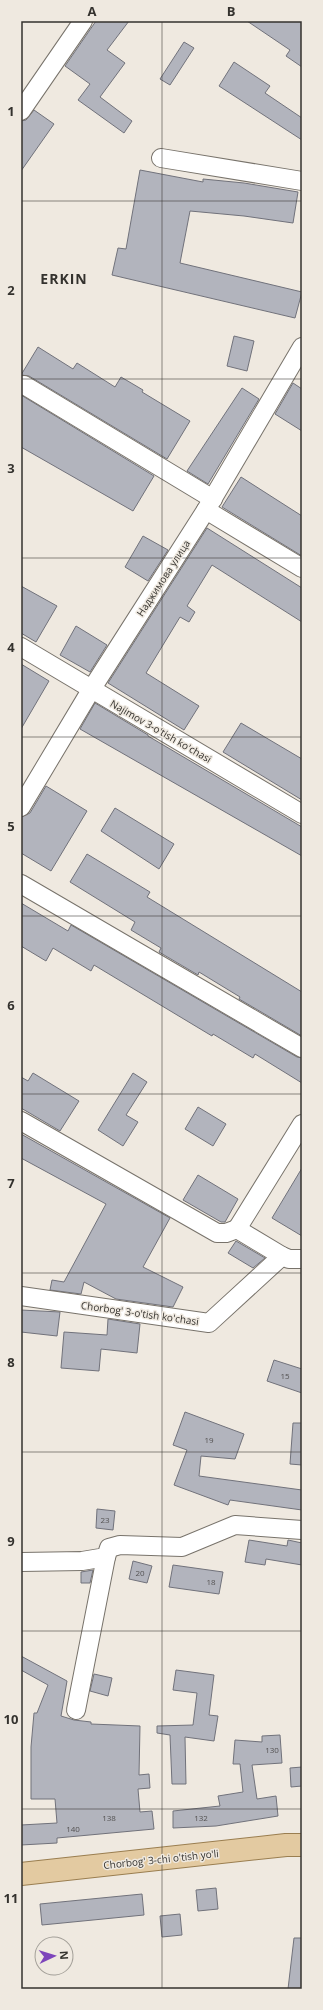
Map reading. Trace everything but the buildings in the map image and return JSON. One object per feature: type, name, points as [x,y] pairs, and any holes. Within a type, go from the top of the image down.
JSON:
[{"type":"main road","name":"Chorbog' 3-chi o'tish yo'li","points":[[21,1874],[286,1845],[302,1845]]},
{"type":"street","points":[[21,111],[83,21]]},
{"type":"street","points":[[161,158],[302,181]]},
{"type":"street","name":"Наджимова улица","points":[[21,807],[91,690],[210,504],[302,347]]},
{"type":"street","points":[[24,386],[210,504],[302,568]]},
{"type":"street","name":"Najimov 3-o'tish ko'chasi","points":[[21,647],[91,690],[302,814]]},
{"type":"street","points":[[21,884],[302,1048]]},
{"type":"street","points":[[21,1121],[217,1232],[226,1233],[237,1229],[302,1124]]},
{"type":"street","points":[[237,1229],[282,1256],[289,1259],[302,1259]]},
{"type":"street","name":"Chorbog' 3-o'tish ko'chasi","points":[[21,1296],[208,1323],[282,1256]]},
{"type":"street","points":[[76,1710],[109,1548],[120,1545],[182,1547],[234,1525],[302,1530]]},
{"type":"street","points":[[21,1562],[82,1561],[106,1557]]},
{"type":"district","name":"ERKIN","points":[[64,278]]}]
